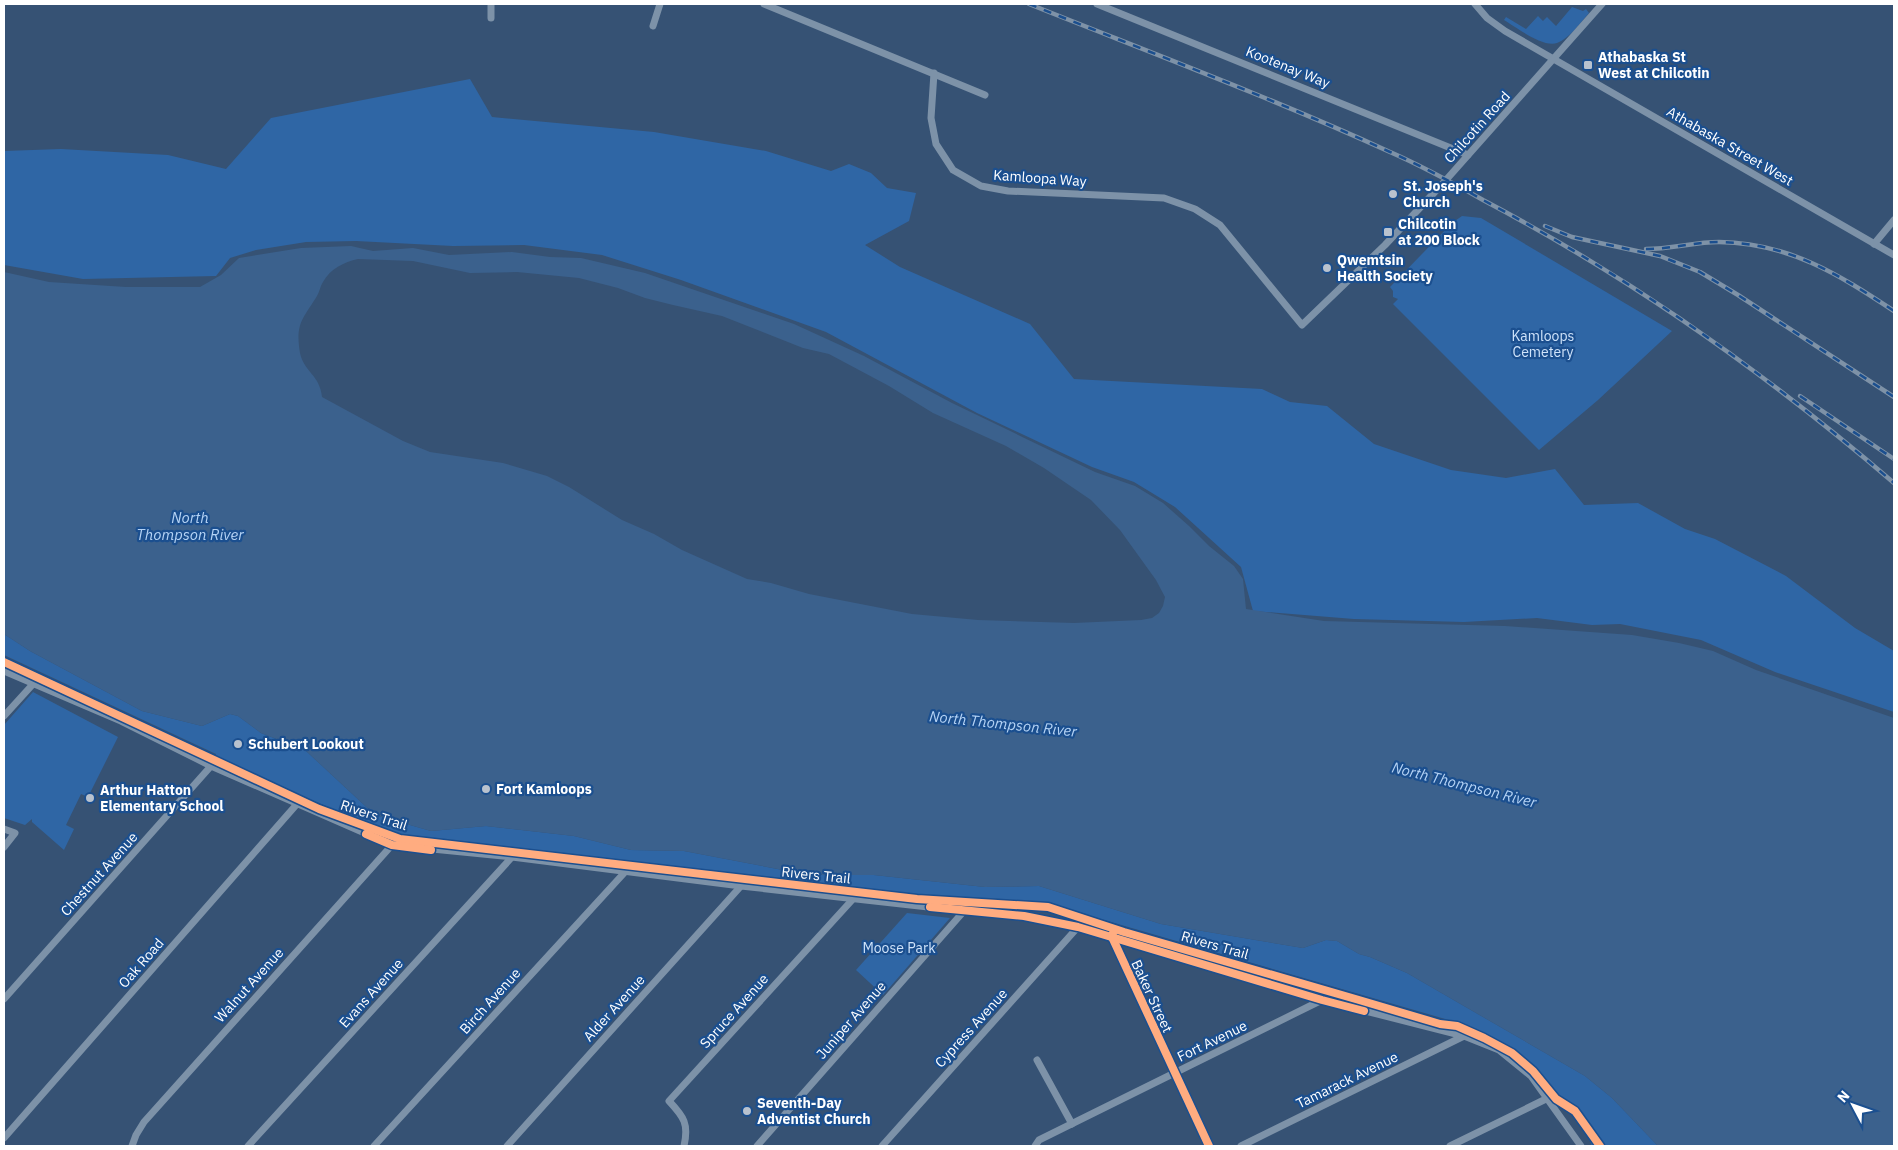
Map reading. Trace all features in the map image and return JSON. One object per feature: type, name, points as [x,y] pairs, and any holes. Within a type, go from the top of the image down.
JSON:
[{"type":"street","points":[[491,4],[491,18]]},
{"type":"street","points":[[653,26],[660,4]]},
{"type":"street","points":[[764,4],[985,94]]},
{"type":"street","name":"Kootenay Way","points":[[1097,4],[1468,155]]},
{"type":"street","name":"Athabaska Street West","points":[[1475,4],[1487,18],[1505,31],[1894,255]]},
{"type":"street","name":"Chilcotin Road","points":[[1302,325],[1385,245],[1602,4]]},
{"type":"street","name":"Kamloopa Way","points":[[934,73],[930,118],[936,144],[953,170],[981,186],[1008,191],[1164,198],[1195,209],[1220,226],[1302,325]]},
{"type":"street","points":[[1874,244],[1894,220]]},
{"type":"street","points":[[4,671],[121,722],[211,766],[392,846],[512,857],[741,886],[1024,916],[1078,927],[1322,1000],[1464,1036],[1499,1050],[1531,1076],[1581,1146]]},
{"type":"street","points":[[4,716],[34,683]]},
{"type":"street","name":"Chestnut Avenue","points":[[4,999],[211,766]]},
{"type":"street","name":"Oak Road","points":[[4,1138],[297,804]]},
{"type":"street","points":[[4,829],[16,833],[4,847]]},
{"type":"street","name":"Walnut Avenue","points":[[132,1146],[144,1122],[392,846]]},
{"type":"street","name":"Evans Avenue","points":[[248,1146],[512,857]]},
{"type":"street","name":"Birch Avenue","points":[[374,1146],[625,872]]},
{"type":"street","name":"Alder Avenue","points":[[507,1146],[741,886]]},
{"type":"street","name":"Spruce Avenue","points":[[684,1146],[687,1132],[683,1116],[669,1101],[853,898]]},
{"type":"street","name":"Juniper Avenue","points":[[757,1146],[964,911]]},
{"type":"street","name":"Cypress Avenue","points":[[882,1146],[1078,927]]},
{"type":"street","name":"Baker Street","points":[[1112,937],[1209,1146]]},
{"type":"street","name":"Fort Avenue","points":[[1035,1146],[1039,1140],[1322,1000]]},
{"type":"street","name":"Tamarack Avenue","points":[[1241,1146],[1464,1036]]},
{"type":"street","points":[[1037,1060],[1072,1124]]},
{"type":"street","points":[[1450,1146],[1548,1098]]},
{"type":"green space","points":[[1572,7],[1583,11],[1586,9],[1589,13],[1570,34],[1557,43],[1551,44],[1537,40],[1504,20],[1506,17],[1526,29],[1538,16],[1543,21],[1547,17],[1556,26]]},
{"type":"green space","points":[[470,79],[492,117],[654,132],[766,151],[831,171],[849,164],[871,173],[887,188],[916,193],[909,221],[865,245],[900,267],[1030,324],[1074,379],[1262,389],[1290,402],[1327,406],[1374,444],[1451,470],[1506,478],[1555,469],[1584,505],[1638,503],[1685,529],[1715,539],[1786,576],[1855,628],[1894,651],[1894,712],[1775,672],[1701,640],[1620,624],[1592,625],[1537,618],[1464,622],[1354,619],[1253,611],[1241,567],[1175,507],[1134,482],[1092,467],[977,413],[826,332],[681,280],[602,255],[524,245],[453,246],[356,241],[306,242],[256,250],[230,258],[216,276],[83,279],[4,265],[4,151],[61,149],[168,155],[226,169],[271,118]]},
{"type":"green space","name":"Kamloops Cemetery","points":[[1462,216],[1481,218],[1672,331],[1598,400],[1539,450],[1393,304],[1398,299],[1393,297],[1393,291],[1390,287],[1452,223]]},
{"type":"green space","points":[[4,634],[30,651],[142,711],[202,726],[230,714],[238,716],[261,733],[305,750],[375,815],[431,831],[486,826],[574,836],[631,850],[684,851],[809,875],[874,875],[985,887],[1039,886],[1161,924],[1303,948],[1326,940],[1337,941],[1359,954],[1407,973],[1585,1076],[1612,1098],[1658,1146],[1592,1146],[1576,1108],[1556,1095],[1534,1069],[1511,1049],[1459,1023],[1049,904],[890,892],[403,835],[338,811],[216,761],[216,754],[4,655]]},
{"type":"green space","points":[[33,692],[118,737],[88,797],[81,794],[66,825],[74,829],[64,850],[32,822],[32,819],[25,825],[4,818],[4,725]]},
{"type":"green space","name":"Moose Park","points":[[907,913],[950,918],[883,995],[856,970]]},
{"type":"water","name":"North Thompson River","points":[[351,246],[373,251],[413,248],[449,255],[512,252],[550,257],[581,258],[645,273],[794,324],[864,356],[952,403],[1095,472],[1135,486],[1163,503],[1209,546],[1234,566],[1243,579],[1246,609],[1324,621],[1505,626],[1632,635],[1713,651],[1756,670],[1894,718],[1894,1146],[1658,1146],[1612,1098],[1585,1076],[1407,973],[1359,954],[1337,941],[1326,940],[1303,948],[1161,924],[1039,886],[985,887],[874,875],[809,875],[684,851],[631,850],[574,836],[486,826],[431,831],[375,815],[305,750],[261,733],[238,716],[230,714],[202,726],[142,711],[30,651],[4,634],[4,272],[49,282],[126,287],[200,287],[221,275],[239,258],[301,248]],"holes":[[[358,259],[413,261],[470,273],[517,272],[579,278],[618,288],[645,298],[722,316],[803,348],[829,354],[889,386],[933,413],[1006,446],[1044,468],[1091,500],[1120,530],[1156,580],[1165,597],[1163,606],[1159,613],[1152,618],[1141,620],[1074,623],[978,620],[912,614],[809,594],[771,583],[747,579],[682,550],[654,534],[622,520],[569,487],[547,476],[503,463],[430,452],[403,441],[322,397],[315,378],[302,359],[299,328],[326,277],[338,267]]]},
{"type":"railway","points":[[1029,4],[1346,132],[1426,169],[1538,230],[1645,295],[1697,330],[1797,403],[1894,483]]},
{"type":"railway","points":[[1545,226],[1572,237],[1660,256],[1700,272],[1894,397]]},
{"type":"railway","points":[[1646,249],[1719,242],[1768,248],[1812,263],[1853,285],[1894,311]]},
{"type":"railway","points":[[1800,396],[1894,459]]},
{"type":"cycle path","name":"Rivers Trail","points":[[4,662],[319,809],[400,839],[917,899],[1048,907],[1124,932],[1440,1024],[1457,1026],[1512,1053],[1533,1071],[1556,1099],[1575,1111],[1600,1146]]},
{"type":"cycle path","points":[[366,834],[392,845],[431,850]]},
{"type":"cycle path","points":[[930,907],[1024,916],[1078,927],[1364,1011]]},
{"type":"cycle path","points":[[1113,933],[1112,937],[1209,1146]]},
{"type":"place","name":"Athabaska St West at Chilcotin","points":[[1588,65]]},
{"type":"place","name":"St. Joseph's Church","points":[[1393,194]]},
{"type":"place","name":"Chilcotin at 200 Block","points":[[1388,232]]},
{"type":"place","name":"Qwemtsin Health Society","points":[[1327,268]]},
{"type":"place","name":"Schubert Lookout","points":[[238,744]]},
{"type":"place","name":"Fort Kamloops","points":[[486,789]]},
{"type":"place","name":"Arthur Hatton Elementary School","points":[[90,798]]},
{"type":"place","name":"Seventh-Day Adventist Church","points":[[747,1111]]}]
